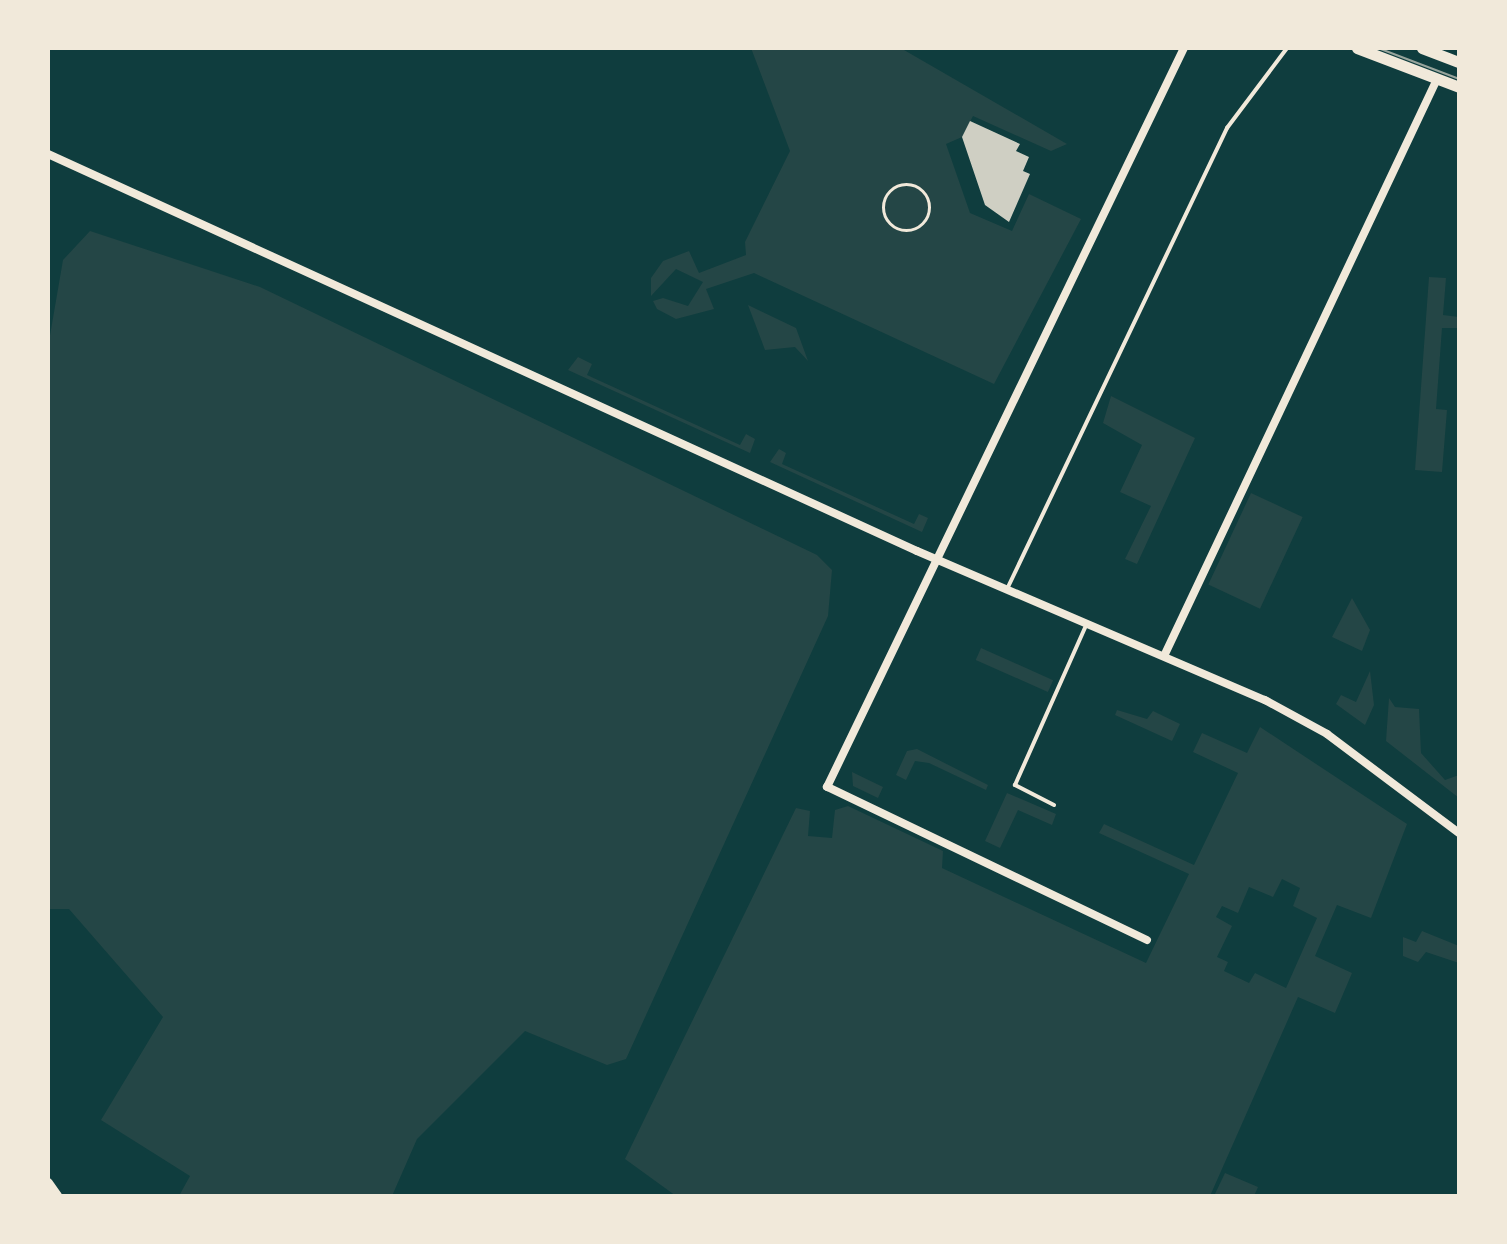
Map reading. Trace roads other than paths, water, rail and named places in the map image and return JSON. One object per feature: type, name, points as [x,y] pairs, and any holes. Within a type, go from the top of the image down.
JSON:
[{"type":"main road","points":[[1357,48],[1459,87]]},
{"type":"main road","points":[[1422,48],[1459,62]]},
{"type":"street","points":[[1147,940],[827,787],[1184,48]]},
{"type":"street","points":[[1165,654],[1437,79]]},
{"type":"street","points":[[48,154],[935,558],[1165,654],[1307,721],[1459,833]]},
{"type":"street","points":[[48,1183],[57,1196]]},
{"type":"lane","points":[[1008,587],[1227,128],[1287,48]]},
{"type":"lane","points":[[1054,805],[1015,785],[1088,621]]},
{"type":"tram line","points":[[1378,48],[1459,79]]}]
